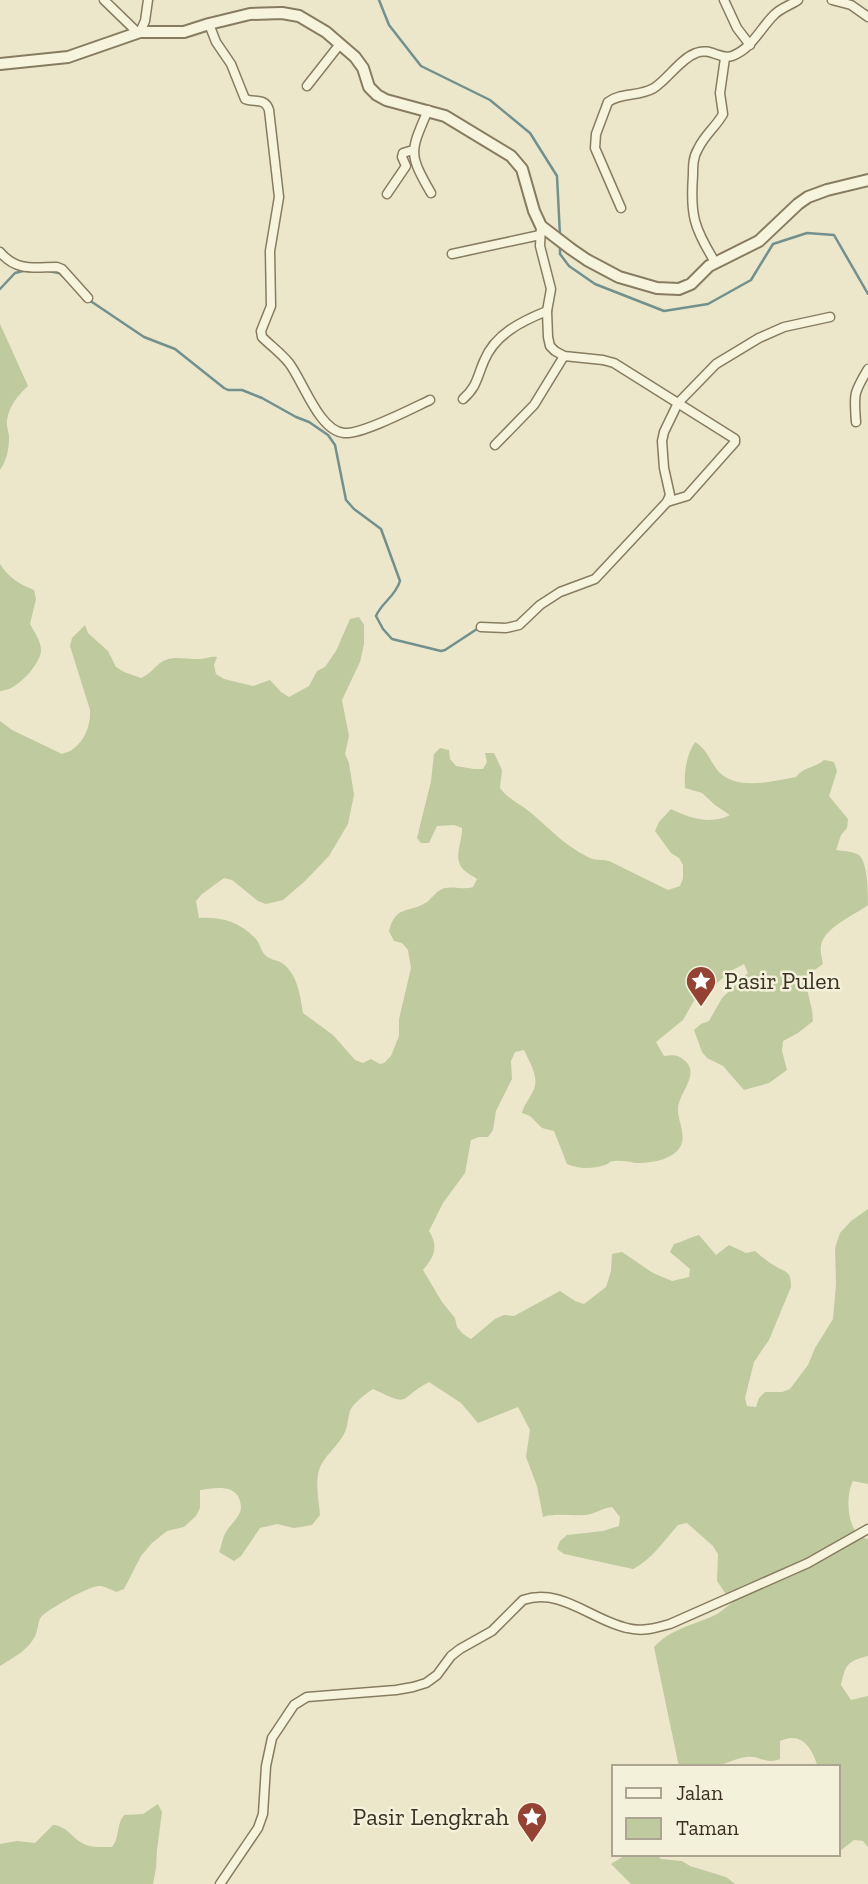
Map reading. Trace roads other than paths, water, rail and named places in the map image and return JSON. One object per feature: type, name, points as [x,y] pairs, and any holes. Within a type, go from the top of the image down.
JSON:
[{"type":"street","points":[[104,0],[139,32]]},
{"type":"street","points":[[139,32],[145,21],[148,0]]},
{"type":"street","points":[[724,0],[737,28],[750,44]]},
{"type":"street","points":[[621,208],[596,148],[596,134],[608,102],[620,96],[641,94],[654,88],[695,53],[711,52],[724,58],[735,55],[750,44],[775,13],[798,0]]},
{"type":"street","points":[[832,0],[851,5],[868,16]]},
{"type":"street","points":[[0,64],[68,57],[139,32],[177,33],[250,14],[282,13],[306,19],[327,32],[355,57],[363,68],[369,88],[375,93],[386,100],[428,110],[458,122],[499,148],[522,169],[542,230],[540,246],[551,289],[547,311],[548,337],[550,346],[555,351],[564,356],[614,363],[735,439],[687,496],[667,502]]},
{"type":"street","points":[[209,24],[212,36],[231,64],[244,97],[247,100],[262,101],[269,110],[279,197],[270,251],[271,306],[261,331],[262,337],[294,370],[321,419],[337,432],[353,433],[430,400]]},
{"type":"street","points":[[307,86],[340,44]]},
{"type":"street","points":[[715,262],[693,220],[691,202],[695,153],[706,133],[723,114],[720,93],[724,58]]},
{"type":"street","points":[[428,110],[413,150],[416,167],[431,193]]},
{"type":"street","points":[[387,194],[406,166],[403,153],[413,150]]},
{"type":"street","points":[[452,254],[542,230],[586,260],[619,277],[657,288],[679,289],[686,287],[715,262],[760,241],[808,197],[868,180]]},
{"type":"street","points":[[0,252],[9,261],[23,267],[62,269],[88,298]]},
{"type":"street","points":[[463,399],[479,379],[484,360],[506,332],[513,326],[547,311]]},
{"type":"street","points":[[481,627],[506,628],[519,625],[540,605],[560,592],[595,579],[667,502],[670,495],[664,468],[664,432],[677,402],[716,364],[783,327],[830,317]]},
{"type":"street","points":[[495,445],[534,405],[564,356]]},
{"type":"street","points":[[856,422],[854,398],[868,369]]},
{"type":"street","points":[[219,1884],[258,1828],[263,1814],[266,1766],[272,1738],[290,1710],[300,1700],[317,1695],[396,1690],[426,1683],[437,1675],[451,1656],[492,1631],[523,1600],[538,1596],[576,1605],[606,1621],[629,1629],[654,1629],[808,1563],[868,1528]]},
{"type":"waterway","points":[[379,0],[389,25],[421,66],[490,100],[530,133],[557,176],[560,236]]},
{"type":"waterway","points":[[560,247],[560,254],[569,266],[595,284],[664,311],[708,304],[751,280],[773,244],[807,233],[834,235],[868,294]]},
{"type":"waterway","points":[[0,289],[15,273],[27,270]]},
{"type":"waterway","points":[[48,271],[64,277]]},
{"type":"waterway","points":[[89,300],[144,337],[175,349],[224,388],[242,390],[262,398],[328,435],[335,445],[346,500],[381,529],[400,581],[376,616],[392,639],[441,651],[480,629]]},
{"type":"place","name":"Pasir Pulen","points":[[701,1008]]},
{"type":"place","name":"Pasir Lengkrah","points":[[532,1844]]}]
